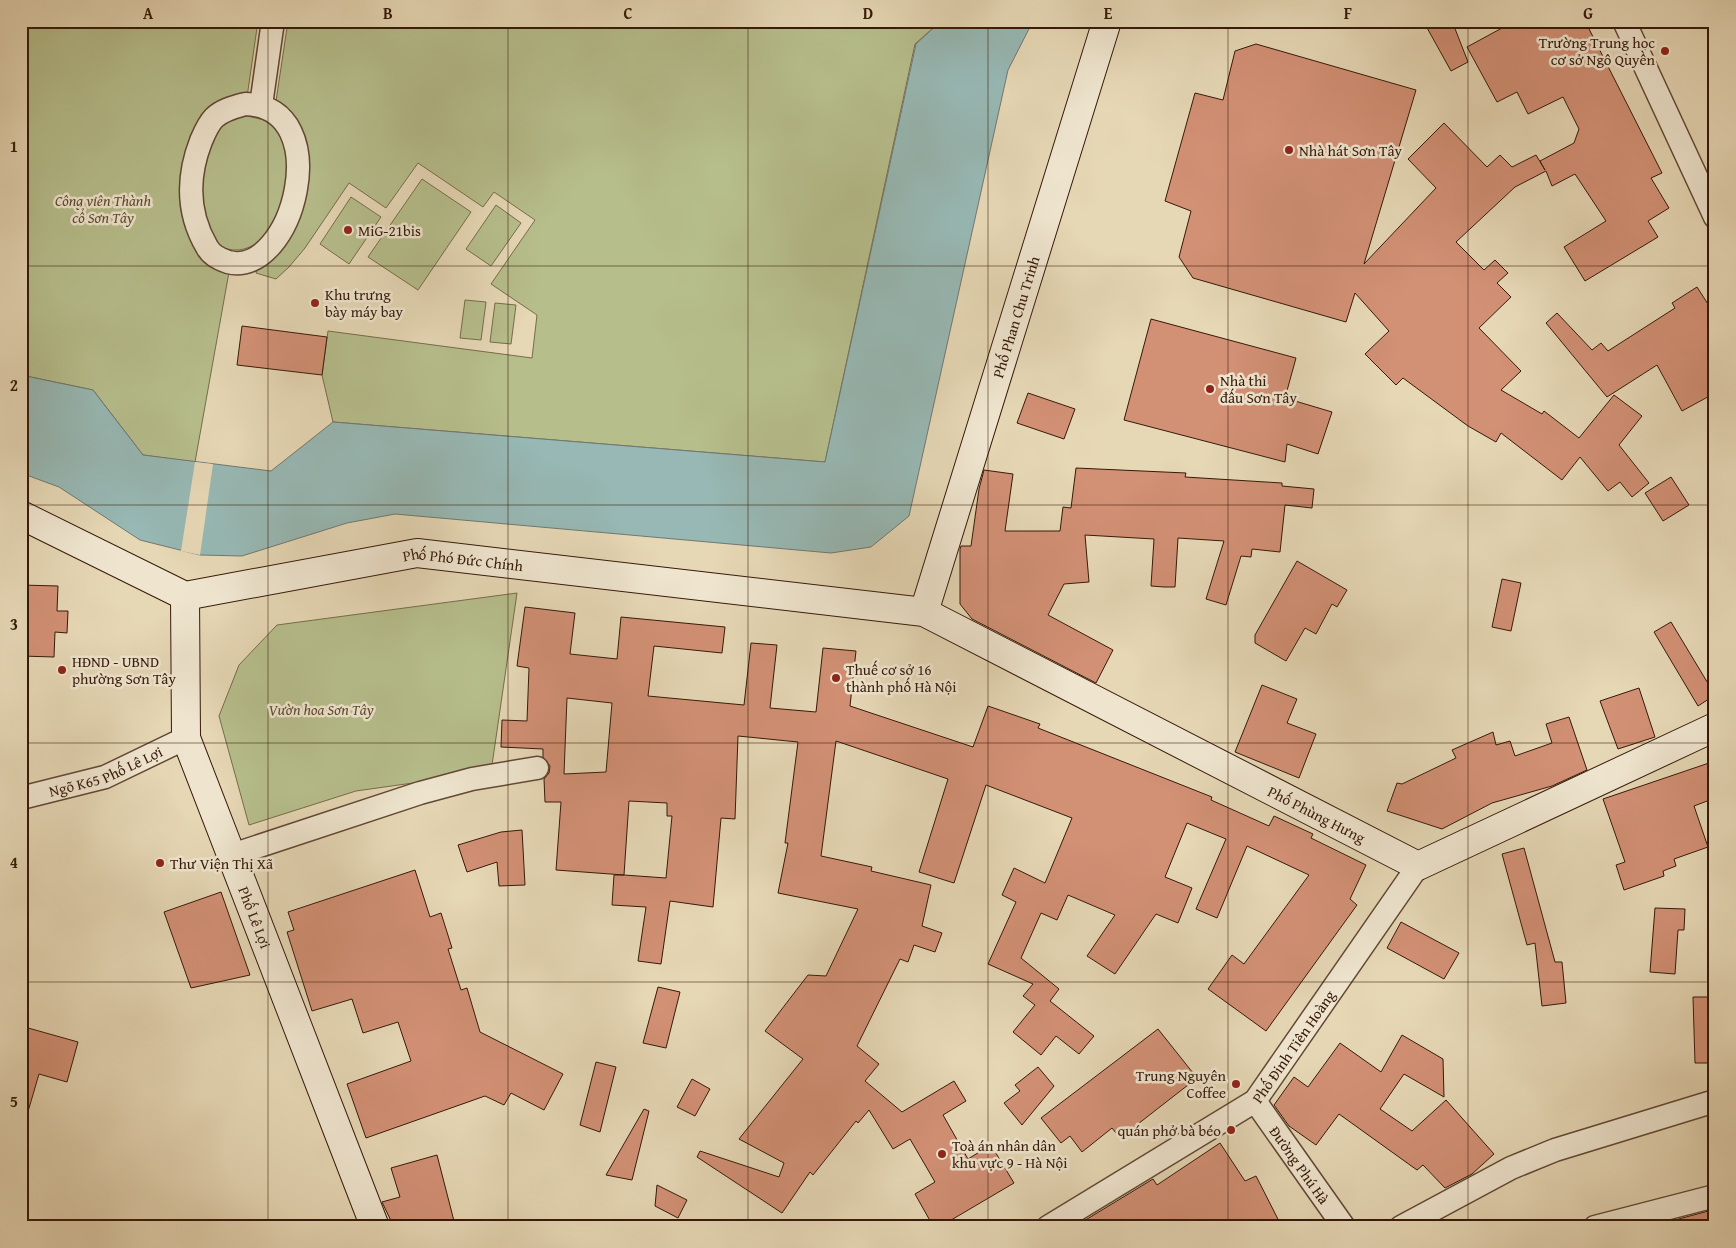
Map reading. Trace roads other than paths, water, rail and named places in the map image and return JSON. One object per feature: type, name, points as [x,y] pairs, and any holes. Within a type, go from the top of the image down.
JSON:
[{"type":"main road","name":"Phố Phan Chu Trinh","points":[[924,612],[1107,21]]},
{"type":"main road","points":[[21,515],[185,596]]},
{"type":"main road","name":"Phố Phó Đức Chính","points":[[185,596],[417,553],[924,612]]},
{"type":"main road","name":"Phố Lê Lợi","points":[[185,596],[186,738],[375,1227]]},
{"type":"main road","name":"Phố Phùng Hưng","points":[[924,612],[1418,866]]},
{"type":"main road","points":[[1418,866],[1715,727]]},
{"type":"street","points":[[261,105],[273,21]]},
{"type":"street","points":[[1624,21],[1715,217]]},
{"type":"street","points":[[244,104],[261,105],[275,111],[285,121],[290,131],[296,154],[297,181],[292,208],[267,250],[251,261],[236,264],[221,260],[210,252],[199,233],[194,218],[190,189],[191,174],[200,142],[213,118],[228,109],[244,104]]},
{"type":"street","name":"Ngõ K65 Phố Lê Lợi","points":[[21,798],[105,778],[186,738]]},
{"type":"street","points":[[232,855],[420,793],[472,779],[537,768]]},
{"type":"street","name":"Phố Đinh Tiên Hoàng","points":[[1048,1227],[1255,1102],[1418,866]]},
{"type":"street","name":"Đường Phú Hà","points":[[1255,1102],[1344,1227]]},
{"type":"street","points":[[1401,1227],[1511,1168],[1555,1150],[1715,1102]]},
{"type":"street","points":[[1595,1227],[1715,1196]]},
{"type":"water","points":[[941,21],[1033,21],[1008,70],[909,516],[871,547],[831,553],[395,514],[347,523],[242,556],[200,555],[140,540],[59,487],[21,473],[21,375],[93,390],[143,455],[271,471],[333,422],[825,462],[916,44]]},
{"type":"place","name":"Trường Trung học cơ sở Ngô Quyền","points":[[1665,51]]},
{"type":"place","name":"Nhà hát Sơn Tây","points":[[1289,150]]},
{"type":"place","name":"MiG-21bis","points":[[348,230]]},
{"type":"place","name":"Khu trưng bày máy bay","points":[[315,303]]},
{"type":"place","name":"Nhà thi đấu Sơn Tây","points":[[1210,389]]},
{"type":"place","name":"HĐND - UBND phường Sơn Tây","points":[[62,670]]},
{"type":"place","name":"Thuế cơ sở 16 thành phố Hà Nội","points":[[836,678]]},
{"type":"place","name":"Thư Viện Thị Xã","points":[[160,863]]},
{"type":"place","name":"Trung Nguyên Coffee","points":[[1236,1084]]},
{"type":"place","name":"quán phở bà béo","points":[[1231,1130]]},
{"type":"place","name":"Toà án nhân dân khu vực 9 - Hà Nội","points":[[942,1154]]},
{"type":"park label","name":"Công viên Thành cổ Sơn Tây","points":[[103,208]]},
{"type":"park label","name":"Vườn hoa Sơn Tây","points":[[321,709]]}]
